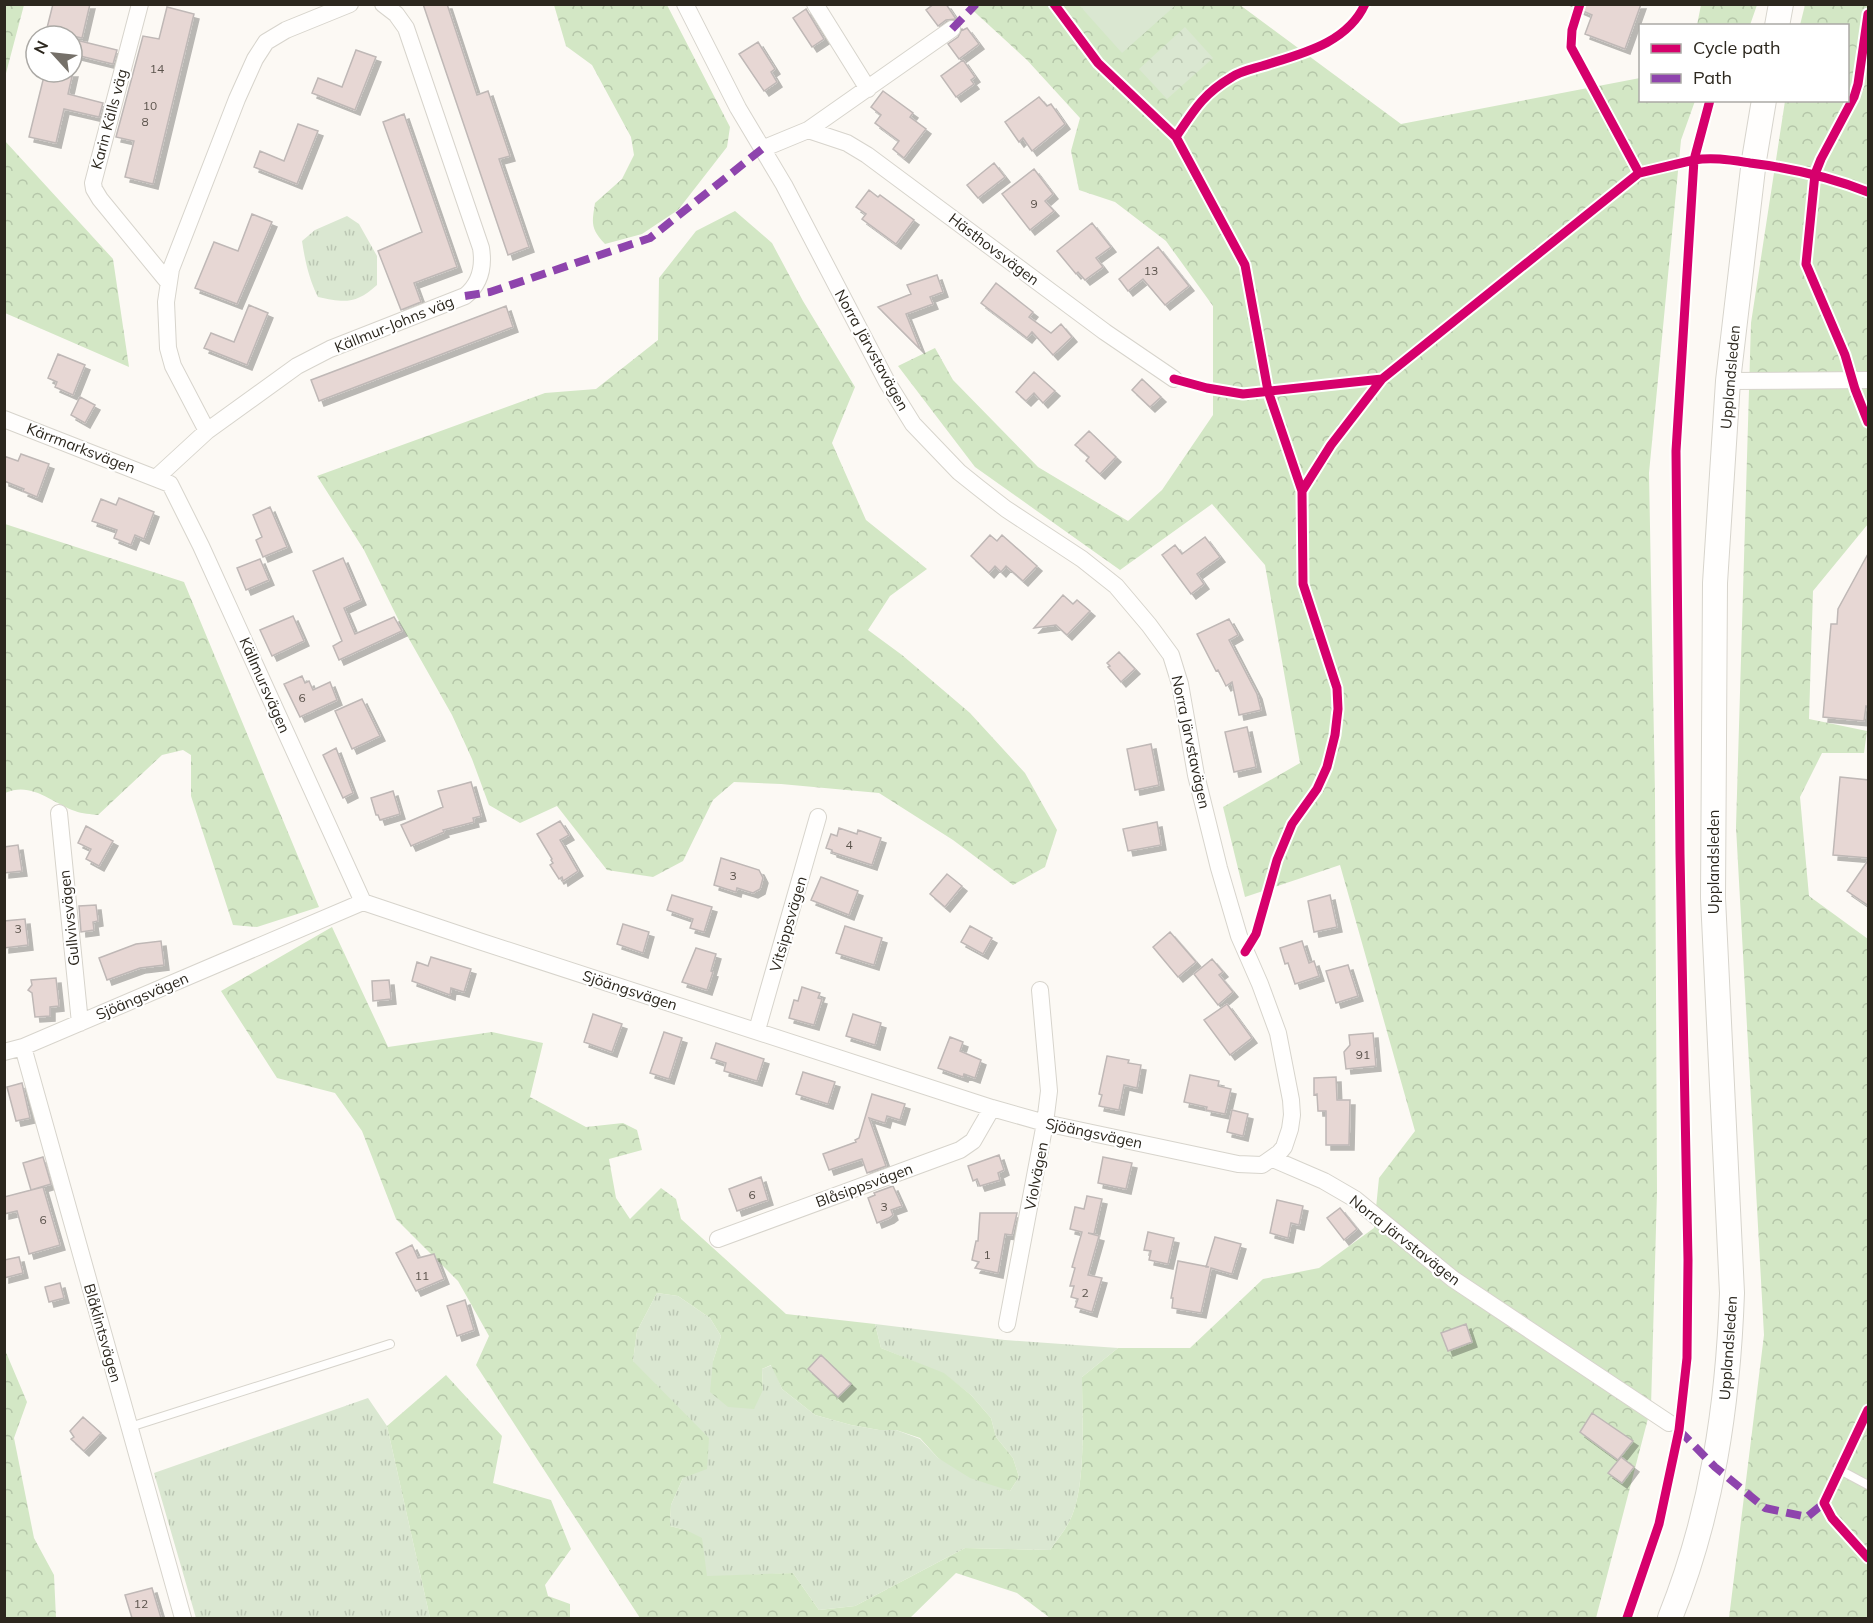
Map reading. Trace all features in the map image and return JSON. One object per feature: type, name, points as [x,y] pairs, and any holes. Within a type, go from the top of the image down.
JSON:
[{"type":"street","name":"Karin Källs väg","points":[[140,4],[93,183],[100,199],[168,282]]},
{"type":"street","points":[[207,431],[173,366],[168,348],[166,323],[168,282],[194,208],[255,59],[266,42],[286,30],[350,4]]},
{"type":"street","name":"Källmur-Johns väg","points":[[157,477],[207,431],[297,366],[330,349],[465,296],[473,290],[483,262],[481,248],[406,28],[396,14],[383,4]]},
{"type":"street","name":"Norra Järvstavägen","points":[[685,4],[738,108],[784,185],[887,382],[913,424],[959,472],[979,488],[1006,509],[1082,559],[1116,586],[1171,655],[1180,684],[1196,775],[1219,868],[1239,936],[1278,1033],[1285,1064],[1292,1115],[1284,1147],[1273,1159],[1324,1181],[1354,1198],[1453,1279],[1669,1423]]},
{"type":"street","points":[[815,4],[868,88]]},
{"type":"street","points":[[1777,24],[1781,4]]},
{"type":"street","points":[[762,149],[808,130],[952,29]]},
{"type":"street","name":"Upplandsleden","points":[[1670,1618],[1694,1552],[1715,1467],[1731,1332],[1732,1293],[1713,898],[1715,584],[1728,381],[1754,160],[1764,102]]},
{"type":"street","name":"Hästhovsvägen","points":[[808,130],[847,143],[867,155],[1106,332],[1174,379]]},
{"type":"street","points":[[1728,381],[1869,380]]},
{"type":"street","name":"Kärrmarksvägen","points":[[4,419],[157,477]]},
{"type":"street","name":"Källmursvägen","points":[[157,477],[170,484],[177,495],[363,902]]},
{"type":"street","name":"Gullvivsvägen","points":[[59,813],[80,1023]]},
{"type":"street","name":"Vitsippsvägen","points":[[757,1030],[818,817]]},
{"type":"street","name":"Sjöängsvägen","points":[[4,1052],[23,1047],[363,902],[992,1108],[1046,1123],[1238,1164],[1262,1165],[1273,1159]]},
{"type":"street","name":"Violvägen","points":[[1007,1324],[1046,1123],[1048,1091],[1040,990]]},
{"type":"street","name":"Blåklintsvägen","points":[[23,1047],[183,1618]]},
{"type":"street","name":"Blåsippsvägen","points":[[718,1239],[960,1150],[973,1141],[992,1108]]},
{"type":"lane","points":[[130,1427],[390,1344]]},
{"type":"lane","points":[[1840,1470],[1869,1485]]},
{"type":"green space","points":[[1701,4],[1757,5],[1750,24],[1697,24]]},
{"type":"green space","points":[[4,5],[24,5],[5,77]]},
{"type":"green space","points":[[554,5],[667,5],[730,127],[727,147],[678,210],[642,234],[605,244],[594,229],[595,203],[622,179],[634,155],[631,137],[592,65],[566,46]]},
{"type":"green space","points":[[967,5],[1240,5],[1401,124],[1639,78],[1639,102],[1695,102],[1681,140],[1649,473],[1655,794],[1657,1192],[1651,1407],[1596,1618],[1050,1618],[1017,1593],[956,1573],[910,1618],[640,1618],[476,1365],[489,1336],[458,1281],[396,1219],[362,1131],[335,1093],[277,1078],[221,991],[332,927],[388,1047],[492,1032],[543,1043],[530,1097],[586,1127],[623,1123],[637,1130],[642,1150],[609,1159],[616,1198],[630,1219],[661,1188],[676,1199],[681,1219],[786,1314],[875,1324],[881,1348],[944,1373],[971,1395],[991,1418],[996,1437],[1013,1458],[1019,1477],[1010,1491],[970,1478],[938,1458],[920,1438],[896,1430],[879,1430],[851,1425],[815,1415],[782,1389],[771,1365],[762,1369],[763,1390],[754,1409],[728,1407],[710,1392],[713,1361],[721,1336],[710,1318],[678,1296],[657,1293],[637,1331],[633,1361],[709,1438],[707,1469],[683,1478],[671,1505],[670,1526],[686,1530],[702,1538],[707,1576],[793,1573],[819,1610],[855,1606],[965,1548],[1050,1550],[1069,1522],[1079,1491],[1083,1431],[1082,1377],[1118,1348],[1190,1348],[1263,1279],[1319,1268],[1374,1228],[1379,1178],[1415,1131],[1340,865],[1245,897],[1223,807],[1300,763],[1265,565],[1212,504],[1120,570],[975,467],[898,366],[935,348],[953,380],[1038,467],[1128,521],[1162,490],[1213,415],[1213,306],[1166,241],[1115,202],[1079,190],[1071,151],[1080,118],[1027,60]]},
{"type":"green space","points":[[1079,5],[1176,5],[1122,53]]},
{"type":"green space","points":[[1805,5],[1868,5],[1868,524],[1813,591],[1809,719],[1867,731],[1864,753],[1822,753],[1800,797],[1809,896],[1868,939],[1868,1618],[1729,1618],[1764,1335],[1736,827],[1751,323],[1785,102],[1849,102],[1849,24],[1800,24]]},
{"type":"green space","points":[[1185,27],[1213,58],[1167,99],[1139,69]]},
{"type":"green space","points":[[5,141],[113,259],[129,367],[5,313]]},
{"type":"green space","points":[[735,211],[772,243],[803,301],[855,387],[832,443],[866,520],[927,569],[890,596],[868,630],[902,655],[970,713],[1025,773],[1057,830],[1045,867],[1013,885],[953,840],[879,793],[734,782],[713,800],[683,861],[653,877],[607,870],[557,806],[520,823],[489,805],[452,715],[400,623],[364,550],[317,476],[545,393],[596,389],[658,340],[659,278],[696,231]]},
{"type":"green space","points":[[347,216],[359,224],[377,256],[377,285],[356,299],[343,301],[318,297],[308,270],[302,241],[315,230]]},
{"type":"green space","points":[[5,524],[184,582],[319,907],[257,927],[233,925],[191,796],[191,755],[183,750],[162,755],[98,815],[78,812],[41,794],[24,789],[5,793]]},
{"type":"green space","points":[[657,1293],[678,1296],[710,1318],[721,1336],[713,1361],[763,1390],[762,1369],[772,1365],[782,1389],[815,1415],[851,1425],[879,1430],[896,1430],[920,1439],[938,1458],[1010,1491],[1019,1477],[1013,1458],[996,1437],[991,1418],[971,1395],[944,1374],[881,1348],[875,1324],[1005,1340],[1118,1348],[1082,1377],[1081,1472],[1075,1508],[1067,1526],[1050,1550],[965,1548],[855,1606],[819,1610],[793,1573],[707,1577],[686,1530],[670,1526],[671,1505],[683,1478],[633,1361],[637,1331]]},
{"type":"green space","points":[[5,1350],[27,1402],[14,1438],[34,1538],[54,1575],[56,1618],[5,1618]]},
{"type":"green space","points":[[446,1375],[502,1436],[493,1483],[551,1500],[571,1549],[545,1585],[548,1596],[570,1604],[570,1618],[430,1618],[387,1426]]},
{"type":"green space","points":[[368,1398],[387,1426],[430,1618],[196,1618],[154,1473]]},
{"type":"building","points":[[53,4],[90,4],[84,30],[84,24],[48,24]]},
{"type":"building","points":[[423,4],[447,4],[477,95],[488,91],[510,156],[499,159],[529,247],[508,255]]},
{"type":"building","points":[[934,4],[946,4],[956,19],[946,20],[938,26],[926,10]]},
{"type":"building","points":[[1567,4],[1641,4],[1625,49],[1585,34],[1592,15]]},
{"type":"building","points":[[167,7],[194,14],[153,184],[125,177],[134,141],[116,137],[143,36],[159,39]]},
{"type":"building","points":[[806,9],[824,39],[812,47],[793,18]]},
{"type":"building","points":[[967,28],[979,44],[959,59],[948,44],[958,37],[962,29]]},
{"type":"building","points":[[84,42],[117,50],[113,64],[84,57]]},
{"type":"building","points":[[758,42],[775,69],[771,72],[777,82],[764,91],[739,54]]},
{"type":"building","points":[[356,50],[376,57],[355,110],[312,93],[318,78],[342,87]]},
{"type":"building","points":[[963,60],[975,77],[971,80],[974,84],[956,97],[941,76]]},
{"type":"building","points":[[42,84],[70,84],[68,94],[103,103],[99,117],[64,109],[56,143],[29,137]]},
{"type":"building","points":[[883,91],[913,113],[910,117],[926,129],[904,158],[893,149],[899,141],[875,123],[881,115],[871,107]]},
{"type":"building","points":[[1039,97],[1047,106],[1051,104],[1065,124],[1032,151],[1023,138],[1019,142],[1005,122]]},
{"type":"building","points":[[404,114],[457,267],[414,283],[421,302],[401,310],[378,251],[422,232],[383,122]]},
{"type":"building","points":[[298,124],[318,131],[297,184],[254,167],[260,151],[284,161]]},
{"type":"building","points":[[994,163],[1005,177],[978,198],[967,185]]},
{"type":"building","points":[[1034,169],[1053,194],[1045,201],[1054,211],[1030,230],[1002,194]]},
{"type":"building","points":[[869,190],[878,197],[880,195],[914,220],[896,244],[862,219],[866,214],[856,207]]},
{"type":"building","points":[[252,214],[272,222],[237,304],[195,288],[214,242],[238,251]]},
{"type":"building","points":[[1092,223],[1111,247],[1096,258],[1103,267],[1085,280],[1078,272],[1076,274],[1057,251]]},
{"type":"building","points":[[1158,247],[1189,286],[1165,305],[1143,279],[1128,291],[1119,279]]},
{"type":"building","points":[[937,275],[943,292],[930,297],[933,304],[906,314],[920,349],[878,307],[911,294],[907,285]]},
{"type":"building","points":[[996,283],[1033,312],[1029,317],[1051,333],[1061,324],[1072,337],[1053,355],[1032,332],[1027,338],[981,303]]},
{"type":"building","points":[[249,305],[268,313],[247,365],[204,348],[211,333],[234,342]]},
{"type":"building","points":[[506,306],[513,327],[319,401],[311,380]]},
{"type":"building","points":[[58,354],[85,365],[73,395],[55,387],[57,382],[48,378]]},
{"type":"building","points":[[1034,372],[1055,391],[1043,403],[1034,393],[1026,401],[1016,392]]},
{"type":"building","points":[[1142,379],[1161,397],[1150,407],[1132,390]]},
{"type":"building","points":[[80,397],[95,405],[85,423],[71,415]]},
{"type":"building","points":[[1089,431],[1116,457],[1100,474],[1086,461],[1089,457],[1075,445]]},
{"type":"building","points":[[21,454],[49,464],[37,497],[4,481],[4,456],[18,461]]},
{"type":"building","points":[[119,498],[154,512],[144,539],[135,535],[131,545],[114,538],[117,530],[92,521],[101,499],[116,505]]},
{"type":"building","points":[[270,507],[287,547],[263,557],[256,540],[262,537],[253,515]]},
{"type":"building","points":[[990,535],[997,541],[1002,535],[1037,566],[1023,581],[1006,566],[1001,572],[995,566],[989,573],[971,556]]},
{"type":"building","points":[[1205,537],[1220,557],[1197,574],[1204,584],[1191,594],[1162,555],[1175,545],[1182,554]]},
{"type":"building","points":[[1869,552],[1869,707],[1866,706],[1864,721],[1823,717],[1831,624],[1837,624],[1838,609]]},
{"type":"building","points":[[343,558],[361,600],[344,608],[355,634],[394,617],[402,631],[339,660],[333,646],[342,641],[313,571]]},
{"type":"building","points":[[260,559],[269,580],[246,590],[237,568]]},
{"type":"building","points":[[1063,595],[1073,604],[1077,600],[1090,611],[1067,635],[1056,625],[1034,628]]},
{"type":"building","points":[[293,616],[304,641],[272,656],[260,630]]},
{"type":"building","points":[[1229,619],[1238,635],[1229,640],[1257,694],[1261,710],[1239,715],[1232,682],[1226,686],[1197,634]]},
{"type":"building","points":[[1119,652],[1135,669],[1121,682],[1107,663]]},
{"type":"building","points":[[302,676],[305,683],[309,681],[313,690],[330,682],[337,700],[300,717],[284,684]]},
{"type":"building","points":[[362,699],[380,736],[352,749],[335,711]]},
{"type":"building","points":[[1247,727],[1256,767],[1234,772],[1225,732]]},
{"type":"building","points":[[1151,744],[1159,785],[1135,790],[1127,749]]},
{"type":"building","points":[[336,748],[353,793],[343,798],[323,755]]},
{"type":"building","points":[[1840,777],[1869,780],[1869,858],[1833,855]]},
{"type":"building","points":[[471,782],[481,816],[473,818],[474,822],[443,830],[444,832],[411,846],[401,825],[443,807],[438,791]]},
{"type":"building","points":[[393,791],[400,814],[380,820],[376,815],[371,798]]},
{"type":"building","points":[[560,821],[569,835],[560,840],[578,871],[563,881],[562,877],[559,879],[550,865],[553,863],[552,859],[537,834]]},
{"type":"building","points":[[1157,822],[1161,845],[1128,851],[1123,829]]},
{"type":"building","points":[[86,826],[113,841],[99,866],[86,859],[91,849],[78,843]]},
{"type":"building","points":[[839,828],[857,834],[858,830],[881,838],[872,865],[826,848],[831,834],[837,836]]},
{"type":"building","points":[[18,845],[22,871],[4,873],[4,847]]},
{"type":"building","points":[[721,858],[759,870],[763,878],[760,889],[753,893],[737,888],[736,892],[714,885]]},
{"type":"building","points":[[1869,859],[1869,906],[1847,891]]},
{"type":"building","points":[[947,874],[962,886],[945,907],[930,894]]},
{"type":"building","points":[[821,877],[858,891],[849,915],[811,900]]},
{"type":"building","points":[[672,895],[712,907],[704,932],[690,928],[693,919],[667,910]]},
{"type":"building","points":[[1330,895],[1337,927],[1314,932],[1308,901]]},
{"type":"building","points":[[96,905],[98,921],[93,922],[94,930],[81,932],[79,906]]},
{"type":"building","points":[[25,919],[28,945],[4,948],[4,921]]},
{"type":"building","points":[[623,924],[649,932],[643,953],[617,944]]},
{"type":"building","points":[[845,926],[882,938],[874,965],[836,953]]},
{"type":"building","points":[[970,926],[992,938],[983,954],[961,942]]},
{"type":"building","points":[[1170,932],[1196,962],[1178,977],[1153,947]]},
{"type":"building","points":[[161,941],[164,965],[140,968],[107,980],[99,958],[136,944]]},
{"type":"building","points":[[1302,941],[1309,963],[1314,961],[1319,976],[1295,984],[1280,948]]},
{"type":"building","points":[[696,948],[716,954],[707,990],[682,982]]},
{"type":"building","points":[[431,957],[471,969],[464,992],[451,988],[450,995],[412,981],[417,962],[428,966]]},
{"type":"building","points":[[1212,959],[1223,972],[1219,975],[1233,992],[1218,1005],[1194,974]]},
{"type":"building","points":[[1348,965],[1358,996],[1336,1003],[1326,971]]},
{"type":"building","points":[[56,978],[59,1006],[50,1007],[50,1016],[35,1017],[32,993],[28,990],[32,985],[31,980]]},
{"type":"building","points":[[389,980],[391,999],[373,1001],[372,981]]},
{"type":"building","points":[[802,987],[820,993],[818,998],[822,999],[814,1025],[789,1018],[794,1000],[798,1001]]},
{"type":"building","points":[[1227,1004],[1252,1038],[1230,1055],[1204,1020]]},
{"type":"building","points":[[593,1014],[622,1024],[612,1052],[584,1042]]},
{"type":"building","points":[[853,1014],[881,1023],[875,1045],[846,1036]]},
{"type":"building","points":[[664,1032],[682,1038],[669,1079],[650,1073]]},
{"type":"building","points":[[1373,1033],[1376,1066],[1346,1069],[1344,1052],[1350,1045],[1349,1035]]},
{"type":"building","points":[[950,1037],[963,1042],[960,1051],[981,1060],[975,1078],[964,1074],[963,1077],[938,1068]]},
{"type":"building","points":[[716,1043],[764,1059],[757,1081],[724,1071],[726,1063],[711,1058]]},
{"type":"building","points":[[1107,1056],[1141,1065],[1137,1088],[1124,1085],[1119,1110],[1099,1106],[1102,1095],[1099,1094]]},
{"type":"building","points":[[803,1072],[835,1082],[828,1104],[796,1094]]},
{"type":"building","points":[[1190,1075],[1219,1081],[1218,1086],[1231,1089],[1225,1114],[1184,1102]]},
{"type":"building","points":[[1336,1077],[1337,1100],[1350,1100],[1349,1145],[1326,1145],[1326,1111],[1318,1111],[1317,1094],[1314,1095],[1314,1078]]},
{"type":"building","points":[[22,1083],[30,1118],[16,1121],[7,1087]]},
{"type":"building","points":[[872,1094],[905,1104],[900,1120],[887,1116],[885,1123],[869,1118],[886,1166],[867,1173],[862,1159],[829,1170],[823,1154],[856,1142]]},
{"type":"building","points":[[1232,1110],[1248,1114],[1243,1136],[1227,1132]]},
{"type":"building","points":[[999,1155],[1004,1170],[998,1173],[1000,1180],[980,1186],[977,1179],[973,1181],[968,1166]]},
{"type":"building","points":[[43,1157],[51,1184],[31,1190],[23,1163]]},
{"type":"building","points":[[1103,1157],[1132,1163],[1126,1189],[1098,1183]]},
{"type":"building","points":[[761,1177],[768,1200],[737,1211],[729,1189]]},
{"type":"building","points":[[893,1186],[902,1206],[891,1210],[893,1215],[877,1223],[868,1198],[875,1195],[874,1193]]},
{"type":"building","points":[[43,1187],[60,1245],[29,1254],[17,1211],[4,1214],[4,1197]]},
{"type":"building","points":[[1087,1196],[1102,1199],[1094,1234],[1088,1233],[1099,1236],[1088,1275],[1102,1278],[1092,1312],[1075,1307],[1078,1299],[1071,1297],[1074,1286],[1070,1286],[1075,1268],[1072,1267],[1082,1232],[1070,1229],[1075,1207],[1084,1209]]},
{"type":"building","points":[[1277,1200],[1303,1206],[1299,1225],[1291,1223],[1288,1238],[1270,1233]]},
{"type":"building","points":[[1340,1208],[1357,1229],[1344,1240],[1327,1218]]},
{"type":"building","points":[[980,1213],[1017,1213],[1012,1235],[1005,1234],[998,1273],[975,1268],[979,1262],[972,1260],[976,1241],[978,1241]]},
{"type":"building","points":[[1148,1232],[1174,1238],[1168,1264],[1149,1260],[1151,1251],[1144,1250]]},
{"type":"building","points":[[1215,1237],[1241,1244],[1232,1274],[1211,1268],[1201,1313],[1172,1308],[1173,1298],[1171,1298],[1178,1261],[1206,1266]]},
{"type":"building","points":[[412,1245],[418,1258],[434,1254],[444,1279],[416,1291],[396,1253]]},
{"type":"building","points":[[19,1257],[23,1273],[4,1278],[4,1260]]},
{"type":"building","points":[[60,1283],[64,1298],[49,1302],[45,1287]]},
{"type":"building","points":[[465,1300],[474,1330],[457,1336],[447,1306]]},
{"type":"building","points":[[1466,1324],[1472,1342],[1448,1351],[1441,1333]]},
{"type":"building","points":[[821,1355],[851,1384],[838,1397],[808,1369]]},
{"type":"building","points":[[1592,1413],[1633,1441],[1618,1460],[1580,1432]]},
{"type":"building","points":[[83,1417],[101,1433],[84,1451],[71,1439],[74,1437],[70,1431]]},
{"type":"building","points":[[1621,1457],[1634,1467],[1622,1483],[1608,1473]]},
{"type":"building","points":[[152,1588],[161,1618],[132,1618],[125,1595]]},
{"type":"marked path","points":[[952,29],[976,4]]},
{"type":"marked path","points":[[465,296],[490,292],[650,238],[762,149]]},
{"type":"marked path","points":[[1679,1430],[1715,1467],[1765,1508],[1807,1517],[1824,1503]]},
{"type":"cycle path","points":[[1054,4],[1098,63],[1176,137],[1245,265],[1268,391],[1302,491],[1303,584],[1337,688],[1338,709],[1335,735],[1327,767],[1317,789],[1292,824],[1277,860],[1256,934],[1245,952]]},
{"type":"cycle path","points":[[1176,137],[1200,103],[1222,83],[1239,73],[1321,46],[1347,29],[1365,4]]},
{"type":"cycle path","points":[[1580,4],[1572,30],[1571,47],[1639,173]]},
{"type":"cycle path","points":[[1868,14],[1854,97],[1815,174],[1806,264],[1845,355],[1868,422]]},
{"type":"cycle path","points":[[1709,102],[1694,160],[1722,159],[1780,168],[1825,178],[1868,192]]},
{"type":"cycle path","points":[[1302,491],[1331,445],[1382,379],[1639,173],[1694,160],[1676,451],[1680,854],[1688,1260],[1687,1358],[1679,1430],[1659,1524],[1627,1618]]},
{"type":"cycle path","points":[[1174,379],[1243,394],[1382,379]]},
{"type":"cycle path","points":[[1868,1410],[1824,1503],[1832,1518],[1868,1558]]}]
